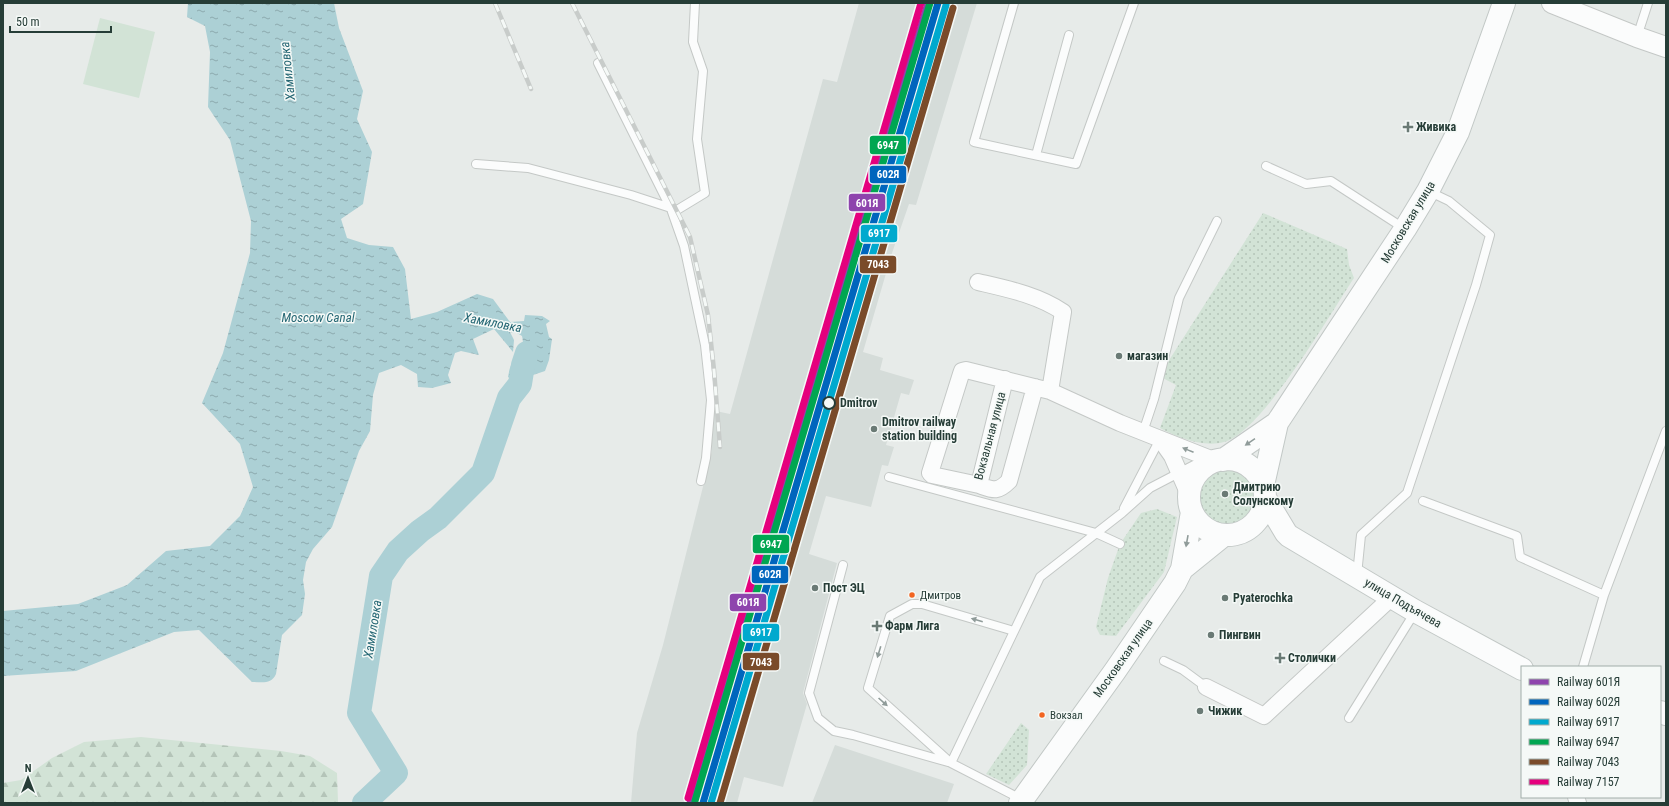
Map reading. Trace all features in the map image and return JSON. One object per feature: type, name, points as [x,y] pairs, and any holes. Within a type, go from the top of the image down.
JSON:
[{"type":"main road","name":"Московская улица","points":[[1023,802],[1115,671],[1182,570],[1233,533],[1252,526],[1259,518],[1263,509],[1264,492],[1277,423],[1405,229],[1428,191],[1458,132],[1504,3]]},
{"type":"main road","name":"Московская улица","points":[[1182,570],[1191,504],[1192,484],[1197,474],[1204,467],[1219,461],[1277,423]]},
{"type":"main road","points":[[1219,461],[1240,462],[1251,468],[1258,475],[1264,492]]},
{"type":"main road","name":"улица Подъячева","points":[[1264,492],[1286,533],[1415,611],[1521,668]]},
{"type":"main road","points":[[1191,504],[1204,527],[1214,532],[1233,533]]},
{"type":"main road","name":"улица Подъячева","points":[[1233,533],[1286,533]]},
{"type":"street","points":[[1552,3],[1637,38],[1666,47]]},
{"type":"street","points":[[978,282],[1018,292],[1049,302],[1063,312],[1043,389],[1009,481],[1001,489],[994,490],[979,485]]},
{"type":"street","name":"Вокзальная улица","points":[[1005,379],[979,485],[932,475],[930,473],[962,371],[1005,379],[1043,389],[1160,439],[1219,461]]},
{"type":"street","points":[[1160,439],[1172,456],[1191,504]]},
{"type":"street","points":[[1206,687],[1264,716],[1392,597]]},
{"type":"lane","points":[[476,164],[528,168],[631,195],[676,210],[705,193],[697,139],[702,71],[693,42],[695,3]]},
{"type":"lane","points":[[1014,3],[974,142],[1076,164],[1134,3]]},
{"type":"lane","points":[[1637,38],[1648,3]]},
{"type":"lane","points":[[1036,155],[1069,35]]},
{"type":"lane","points":[[598,63],[671,208],[684,246],[705,345],[711,400],[706,458],[701,481]]},
{"type":"lane","points":[[1266,166],[1306,184],[1331,180],[1405,229]]},
{"type":"lane","points":[[1357,576],[1361,535],[1407,493],[1476,285],[1490,235],[1449,201],[1428,191]]},
{"type":"lane","points":[[1143,432],[1154,399],[1179,298],[1217,221]]},
{"type":"lane","points":[[1583,666],[1604,595],[1666,431]]},
{"type":"lane","points":[[1122,513],[1160,439]]},
{"type":"lane","points":[[951,762],[1040,577],[1122,513],[1150,488],[1194,465],[1219,461]]},
{"type":"lane","points":[[889,477],[1096,533],[1120,544]]},
{"type":"lane","points":[[1423,501],[1517,536],[1520,557],[1604,595]]},
{"type":"lane","points":[[843,565],[810,693],[818,718],[834,731],[853,734],[951,762]]},
{"type":"lane","points":[[1014,631],[922,604],[912,604],[890,616],[868,688],[951,762],[1023,802]]},
{"type":"lane","points":[[1349,718],[1415,611]]},
{"type":"lane","points":[[1164,661],[1206,687]]},
{"type":"shaded area","points":[[859,3],[977,3],[916,205],[909,204],[892,253],[863,352],[883,358],[880,370],[914,380],[909,395],[901,393],[886,445],[894,447],[888,466],[882,465],[871,507],[826,496],[809,554],[837,563],[803,693],[807,704],[783,787],[744,777],[737,803],[631,803],[637,733],[663,645],[712,451],[711,410],[730,414],[823,79],[837,82]]},
{"type":"shaded area","points":[[835,745],[954,784],[947,803],[812,803]]},
{"type":"green space","points":[[100,18],[155,32],[139,98],[83,84]]},
{"type":"green space","points":[[1263,213],[1347,249],[1349,265],[1354,278],[1276,395],[1240,434],[1224,442],[1208,444],[1190,441],[1160,428],[1176,385],[1159,376]]},
{"type":"green space","points":[[1227,464],[1240,467],[1250,474],[1257,484],[1260,497],[1257,510],[1250,520],[1240,527],[1227,530],[1214,527],[1204,520],[1197,510],[1194,497],[1197,484],[1204,474],[1214,467]]},
{"type":"green space","points":[[1157,509],[1177,517],[1164,572],[1116,636],[1100,635],[1096,627],[1108,578],[1120,544],[1141,513]]},
{"type":"green space","points":[[1021,723],[1029,730],[1027,765],[1009,785],[986,774]]},
{"type":"green space","points":[[141,737],[281,751],[310,756],[337,773],[338,802],[3,803],[3,783],[21,780],[52,758],[84,742]]},
{"type":"water","name":"Moscow Canal","points":[[188,3],[334,3],[339,28],[363,91],[357,119],[372,152],[363,204],[341,219],[347,238],[369,245],[393,247],[405,269],[411,319],[437,312],[477,294],[493,299],[510,322],[524,321],[525,315],[542,316],[550,321],[546,324],[549,337],[552,339],[549,360],[545,371],[524,378],[520,384],[508,377],[511,365],[523,347],[522,336],[517,333],[510,332],[514,340],[513,352],[494,329],[473,339],[479,355],[461,351],[455,353],[448,375],[451,383],[432,388],[418,387],[417,374],[401,365],[379,373],[373,395],[370,431],[359,451],[332,527],[313,549],[306,562],[303,580],[305,594],[302,615],[282,635],[276,674],[272,680],[266,682],[252,682],[199,630],[174,632],[76,671],[3,676],[3,611],[78,604],[127,585],[166,551],[210,546],[240,516],[253,487],[240,444],[202,403],[223,353],[250,253],[251,221],[230,140],[208,107],[210,52],[205,26],[187,17]]},
{"type":"waterway","name":"Хамиловка","points":[[364,803],[396,773],[359,713],[381,576],[398,551],[420,531],[438,518],[483,473],[509,398],[520,384],[523,365],[527,353]]},
{"type":"railway","points":[[495,3],[531,89]]},
{"type":"railway","points":[[572,3],[690,237],[708,315],[720,447]]},
{"type":"rail line","name":"7157","points":[[688,798],[921,3]]},
{"type":"rail line","name":"601Я","points":[[690,803],[780,491],[928,3]]},
{"type":"rail line","name":"6947","points":[[695,801],[930,3]]},
{"type":"rail line","name":"602Я","points":[[703,803],[938,3]]},
{"type":"rail line","name":"6917","points":[[711,803],[946,5]]},
{"type":"rail line","name":"7043","points":[[720,803],[953,8]]},
{"type":"place","name":"Живика","points":[[1408,127]]},
{"type":"place","name":"магазин","points":[[1119,356]]},
{"type":"place","name":"Dmitrov","points":[[829,403]]},
{"type":"place","name":"Dmitrov railway station building","points":[[874,429]]},
{"type":"place","name":"Дмитрию Солунскому","points":[[1225,494]]},
{"type":"place","name":"Пост ЭЦ","points":[[815,588]]},
{"type":"place","name":"Дмитров","points":[[912,595]]},
{"type":"place","name":"Pyaterochka","points":[[1225,598]]},
{"type":"place","name":"Фарм Лига","points":[[877,626]]},
{"type":"place","name":"Пингвин","points":[[1211,635]]},
{"type":"place","name":"Столички","points":[[1280,658]]},
{"type":"place","name":"Чижик","points":[[1200,711]]},
{"type":"place","name":"Вокзал","points":[[1042,715]]}]
